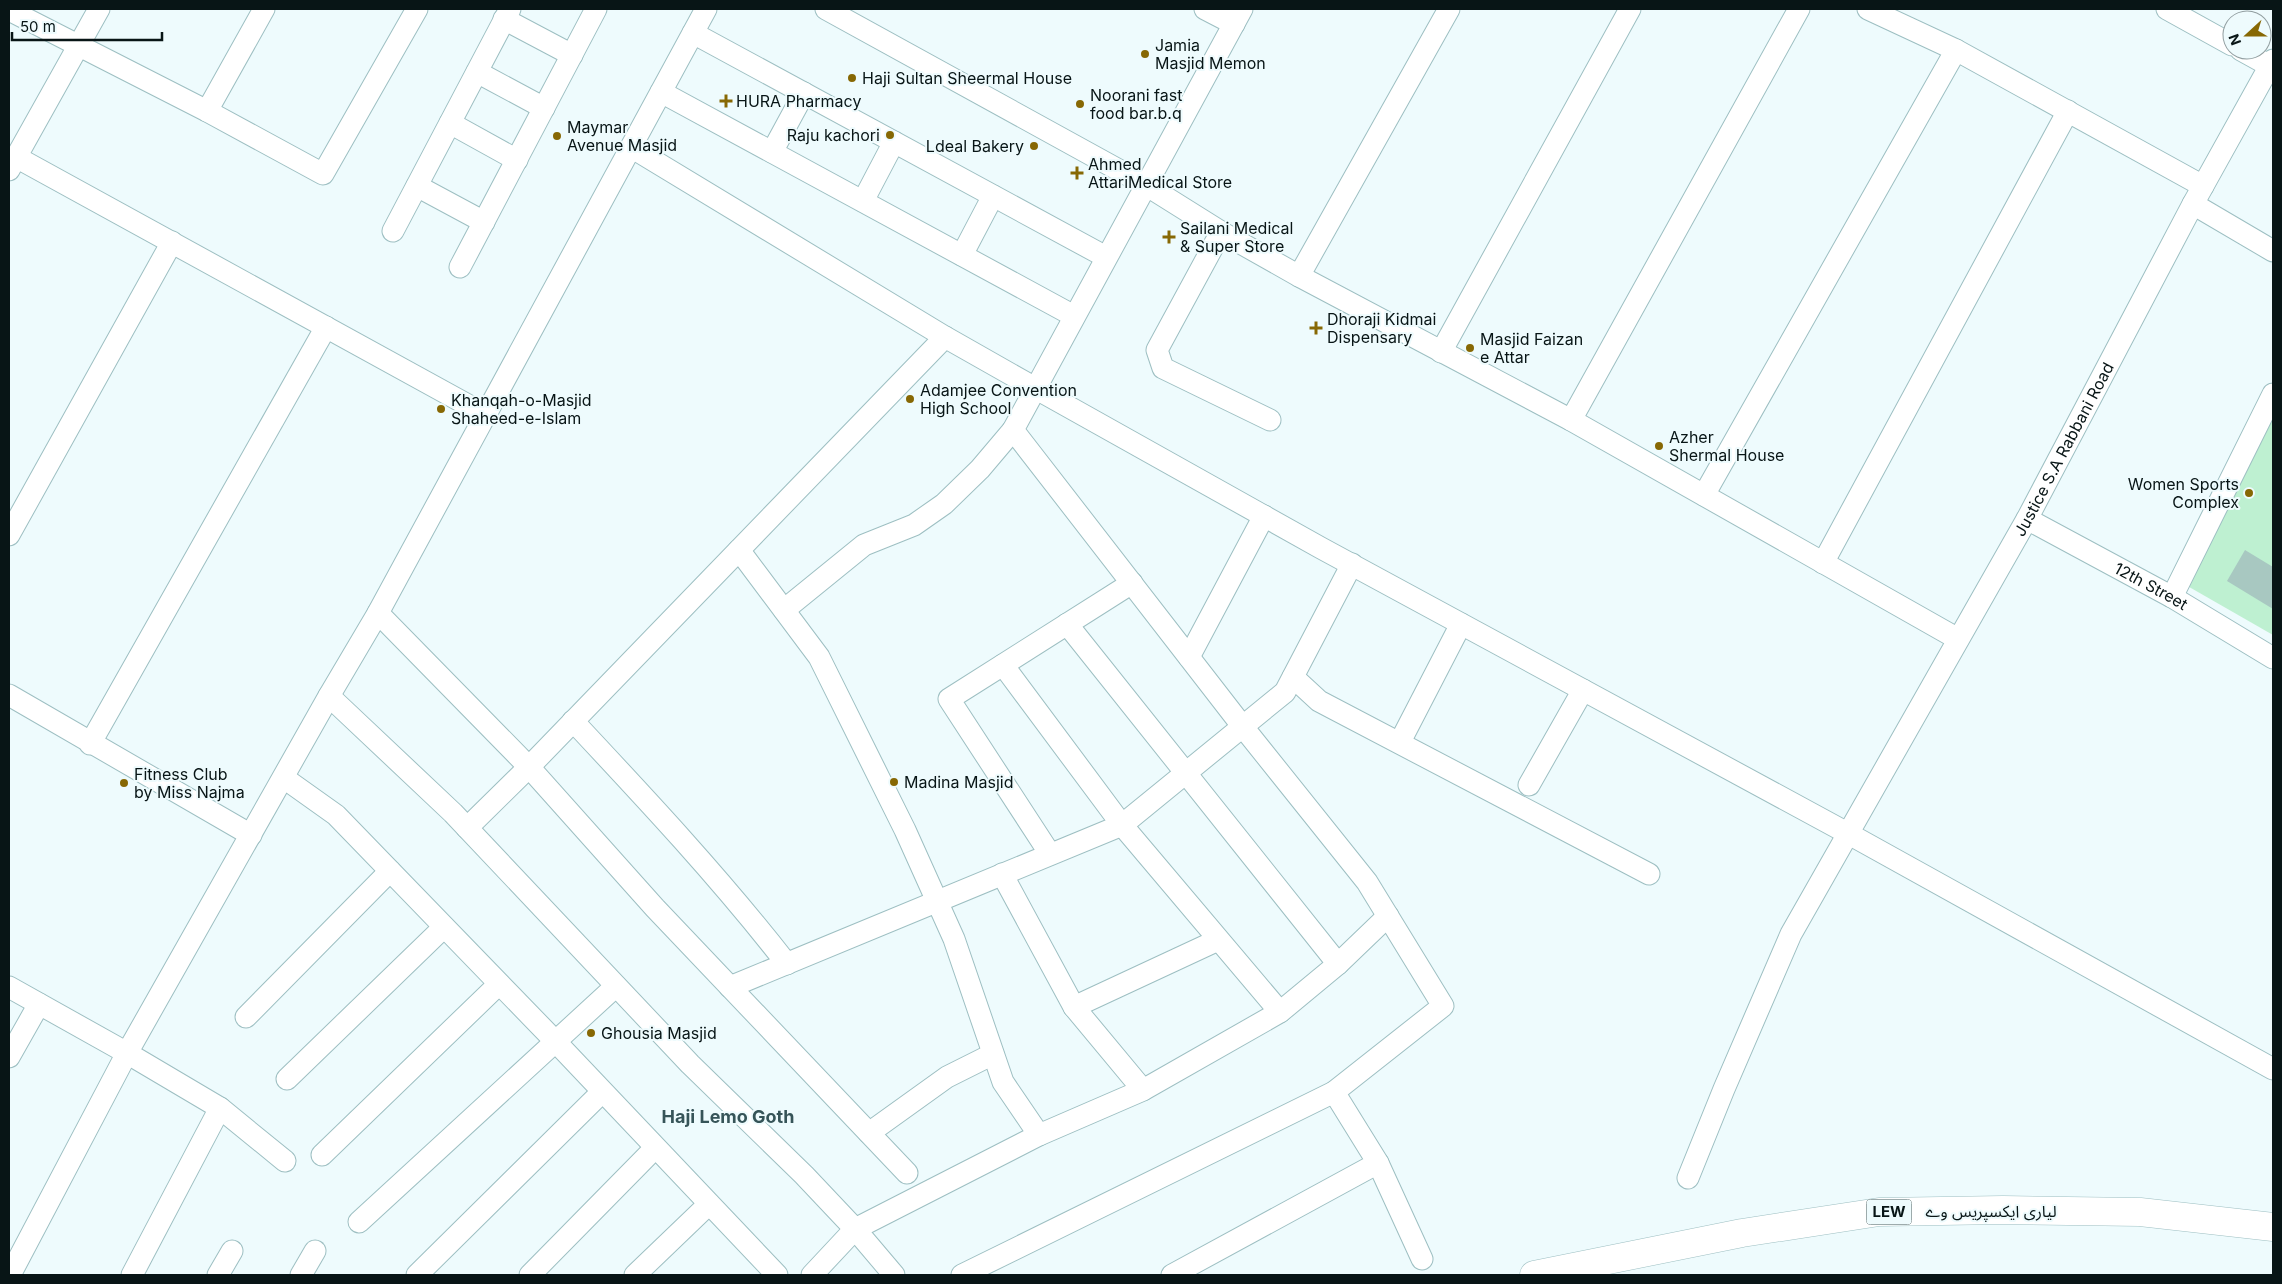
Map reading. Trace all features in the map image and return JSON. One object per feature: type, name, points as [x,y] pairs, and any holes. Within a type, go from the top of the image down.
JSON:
[{"type":"highway","name":"لیاری ایکسپریس وے","points":[[1534,1275],[1742,1233],[1880,1212],[2002,1210],[2140,1212],[2273,1227]]},
{"type":"street","points":[[99,9],[12,164],[172,242],[486,416]]},
{"type":"street","points":[[207,110],[264,9]]},
{"type":"street","points":[[9,10],[207,110],[323,174],[417,9]]},
{"type":"street","points":[[460,267],[596,9]]},
{"type":"street","points":[[10,1275],[127,1053],[378,613],[706,9]]},
{"type":"street","points":[[826,9],[1146,185],[1221,232],[1299,276],[1571,420],[1958,638]]},
{"type":"street","points":[[784,610],[864,545],[914,524],[944,504],[980,469],[1013,430],[1238,16],[1205,9]]},
{"type":"street","points":[[1299,276],[1449,9]]},
{"type":"street","points":[[1441,352],[1630,9]]},
{"type":"street","points":[[1571,420],[1799,9]]},
{"type":"street","points":[[1870,9],[1956,50],[2203,186]]},
{"type":"street","points":[[2167,9],[2222,39]]},
{"type":"street","points":[[393,231],[507,14],[572,55]]},
{"type":"street","points":[[693,33],[1106,258]]},
{"type":"street","points":[[1704,495],[1956,50]]},
{"type":"street","name":"Justice S.A Rabbani Road","points":[[1688,1178],[1724,1089],[1792,934],[2027,519],[2192,204],[2272,63]]},
{"type":"street","points":[[477,72],[544,108]]},
{"type":"street","points":[[661,92],[1074,316]]},
{"type":"street","points":[[772,152],[804,93]]},
{"type":"street","points":[[1823,563],[2068,111]]},
{"type":"street","points":[[450,124],[517,160]]},
{"type":"street","points":[[863,201],[894,142]]},
{"type":"street","points":[[631,147],[945,337],[1035,388],[1264,516],[1849,834],[2273,1069]]},
{"type":"street","points":[[417,186],[484,222]]},
{"type":"street","points":[[962,255],[993,196]]},
{"type":"street","points":[[2192,204],[2273,251]]},
{"type":"street","points":[[1221,232],[1157,350],[1159,359],[1163,368],[1270,420]]},
{"type":"street","points":[[9,535],[172,242]]},
{"type":"street","points":[[90,744],[326,327]]},
{"type":"street","points":[[467,828],[573,722],[945,337]]},
{"type":"street","points":[[2172,598],[2273,394]]},
{"type":"street","points":[[962,1275],[1334,1092],[1444,1006],[1367,882],[1243,727],[1013,430]]},
{"type":"street","points":[[1189,657],[1264,516]]},
{"type":"street","name":"12th Street","points":[[2027,519],[2172,598],[2273,658]]},
{"type":"street","points":[[739,550],[819,658],[905,830],[954,939],[1003,1082],[1039,1135]]},
{"type":"street","points":[[730,987],[1122,825],[1285,692],[1352,564]]},
{"type":"street","points":[[1050,854],[949,699],[1132,583]]},
{"type":"street","points":[[378,613],[529,767],[655,908],[907,1173]]},
{"type":"street","points":[[1067,624],[1338,964]]},
{"type":"street","points":[[1402,738],[1461,624]]},
{"type":"street","points":[[1003,665],[1122,825],[1280,1012]]},
{"type":"street","points":[[1293,677],[1319,701],[1649,874]]},
{"type":"street","points":[[1529,785],[1584,690]]},
{"type":"street","points":[[9,695],[90,744],[251,835]]},
{"type":"street","points":[[329,696],[467,828],[690,1064],[855,1229],[894,1275]]},
{"type":"street","points":[[573,722],[685,841],[740,903],[787,964]]},
{"type":"street","points":[[284,778],[336,815],[555,1041],[777,1275]]},
{"type":"street","points":[[246,1017],[390,871]]},
{"type":"street","points":[[1002,874],[1074,1007],[1143,1090]]},
{"type":"street","points":[[812,1275],[855,1229],[1039,1135],[1143,1090],[1280,1012],[1338,964],[1388,916]]},
{"type":"street","points":[[287,1080],[444,927]]},
{"type":"street","points":[[1074,1007],[1218,940]]},
{"type":"street","points":[[322,1155],[499,984]]},
{"type":"street","points":[[359,1222],[616,986]]},
{"type":"street","points":[[9,987],[220,1108],[285,1161]]},
{"type":"street","points":[[9,1057],[39,1004]]},
{"type":"street","points":[[869,1133],[947,1077],[993,1054]]},
{"type":"street","points":[[417,1275],[602,1092]]},
{"type":"street","points":[[1334,1092],[1378,1163],[1422,1259]]},
{"type":"street","points":[[132,1275],[220,1108]]},
{"type":"street","points":[[530,1275],[655,1148]]},
{"type":"street","points":[[1172,1275],[1378,1163]]},
{"type":"street","points":[[635,1275],[709,1204]]},
{"type":"street","points":[[301,1275],[316,1250]]},
{"type":"street","points":[[218,1275],[232,1251]]},
{"type":"green space","name":"Women Sports Complex","points":[[2273,405],[2273,635],[2177,580]]},
{"type":"building","points":[[2245,550],[2273,567],[2273,609],[2227,581]]},
{"type":"place","name":"Jamia Masjid Memon","points":[[1145,54]]},
{"type":"place","name":"Haji Sultan Sheermal House","points":[[852,78]]},
{"type":"place","name":"HURA Pharmacy","points":[[726,101]]},
{"type":"place","name":"Noorani fast food bar.b.q","points":[[1080,104]]},
{"type":"place","name":"Raju kachori","points":[[890,135]]},
{"type":"place","name":"Maymar Avenue Masjid","points":[[557,136]]},
{"type":"place","name":"Ldeal Bakery","points":[[1034,146]]},
{"type":"place","name":"Ahmed AttariMedical Store","points":[[1077,173]]},
{"type":"place","name":"Sailani Medical & Super Store","points":[[1169,237]]},
{"type":"place","name":"Dhoraji Kidmai Dispensary","points":[[1316,328]]},
{"type":"place","name":"Masjid Faizan e Attar","points":[[1470,348]]},
{"type":"place","name":"Adamjee Convention High School","points":[[910,399]]},
{"type":"place","name":"Khanqah-o-Masjid Shaheed-e-Islam","points":[[441,409]]},
{"type":"place","name":"Azher Shermal House","points":[[1659,446]]},
{"type":"place","name":"Women Sports Complex","points":[[2249,493]]},
{"type":"place","name":"Madina Masjid","points":[[894,782]]},
{"type":"place","name":"Fitness Club by Miss Najma","points":[[124,783]]},
{"type":"place","name":"Ghousia Masjid","points":[[591,1033]]},
{"type":"district","name":"Haji Lemo Goth","points":[[728,1117]]}]
